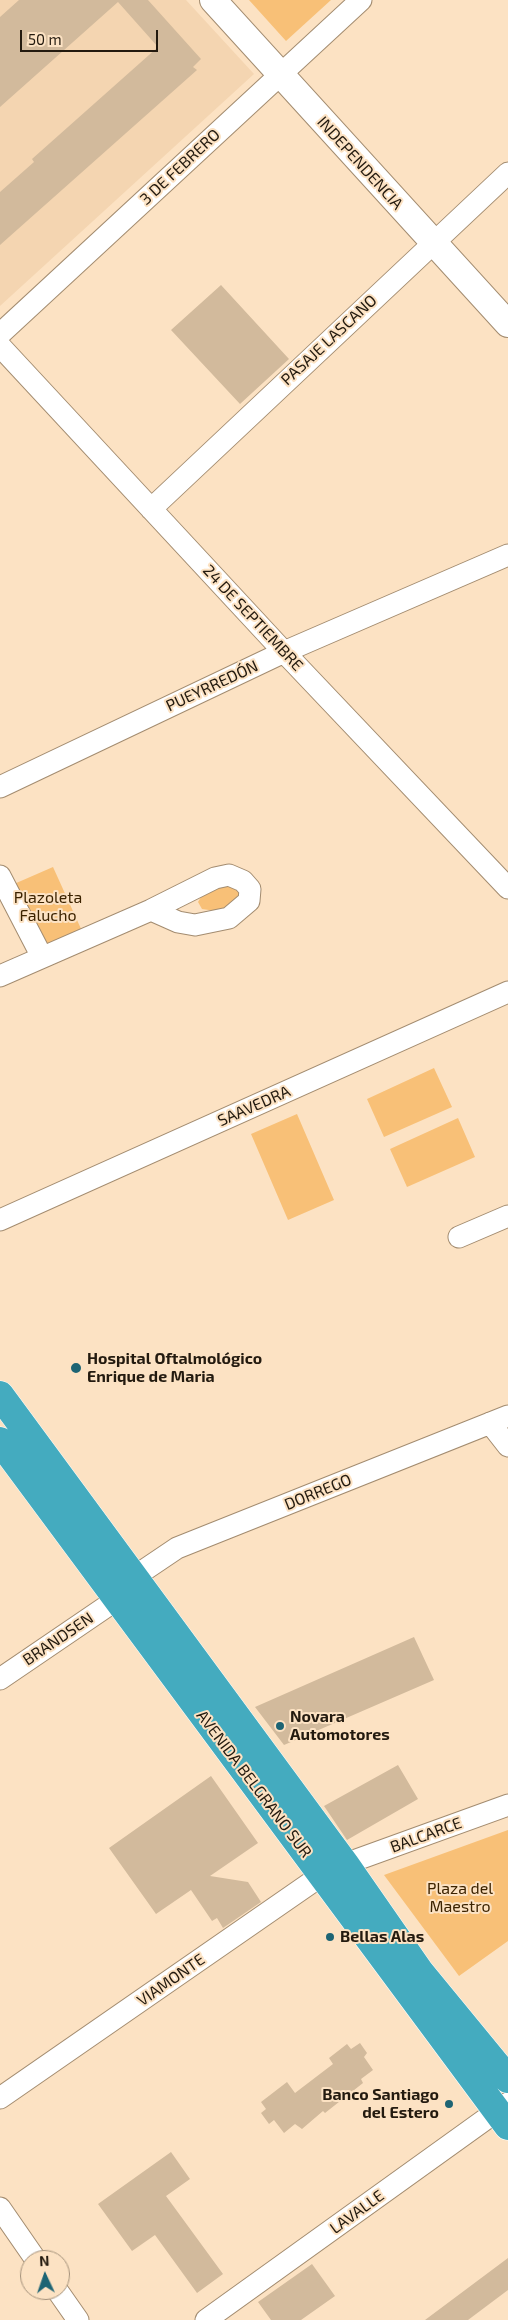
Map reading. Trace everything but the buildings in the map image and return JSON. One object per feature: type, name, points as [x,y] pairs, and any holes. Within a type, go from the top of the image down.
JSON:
[{"type":"highway","name":"AVENIDA BELGRANO SUR","points":[[0,1395],[134,1577],[334,1870],[504,2114]]},
{"type":"highway","name":"AVENIDA BELGRANO SUR","points":[[0,1441],[116,1600],[334,1870],[508,2079]]},
{"type":"street","name":"INDEPENDENCIA","points":[[213,0],[432,243],[508,324]]},
{"type":"street","name":"3 DE FEBRERO","points":[[0,334],[361,0]]},
{"type":"street","name":"PASAJE LASCANO","points":[[151,509],[508,173]]},
{"type":"street","name":"24 DE SEPTIEMBRE","points":[[0,346],[284,652],[508,888]]},
{"type":"street","name":"PUEYRREDÓN","points":[[0,787],[284,652],[508,555]]},
{"type":"street","points":[[0,876],[42,958]]},
{"type":"street","points":[[0,976],[151,910]]},
{"type":"street","name":"SAAVEDRA","points":[[0,1220],[508,992]]},
{"type":"street","points":[[459,1236],[508,1216]]},
{"type":"street","points":[[499,1420],[508,1446]]},
{"type":"street","name":"DORREGO","points":[[134,1577],[176,1548],[499,1420]]},
{"type":"street","name":"BRANDSEN","points":[[0,1679],[116,1600]]},
{"type":"street","name":"BALCARCE","points":[[334,1870],[508,1805]]},
{"type":"street","name":"VIAMONTE","points":[[0,2098],[334,1870]]},
{"type":"street","name":"LAVALLE","points":[[206,2320],[504,2114]]},
{"type":"street","points":[[0,2208],[29,2250]]},
{"type":"street","points":[[64,2300],[78,2320]]},
{"type":"shaded area","points":[[0,0],[186,0],[254,74],[0,306]]},
{"type":"green space","points":[[249,0],[331,0],[286,41]]},
{"type":"green space","name":"Plazoleta Falucho","points":[[53,867],[82,931],[43,948],[14,884]]},
{"type":"green space","points":[[231,885],[240,890],[241,899],[223,912],[202,909],[198,902],[204,892]]},
{"type":"green space","points":[[434,1068],[452,1107],[384,1137],[367,1099]]},
{"type":"green space","points":[[297,1114],[334,1200],[288,1220],[251,1134]]},
{"type":"green space","points":[[458,1118],[475,1157],[407,1187],[390,1149]]},
{"type":"green space","name":"Plaza del Maestro","points":[[508,1830],[508,1941],[459,1976],[384,1875]]},
{"type":"place","name":"Hospital Oftalmológico Enrique de Maria","points":[[76,1368]]},
{"type":"place","name":"Novara Automotores","points":[[280,1726]]},
{"type":"place","name":"Bellas Alas","points":[[330,1937]]},
{"type":"place","name":"Banco Santiago del Estero","points":[[449,2104]]}]
